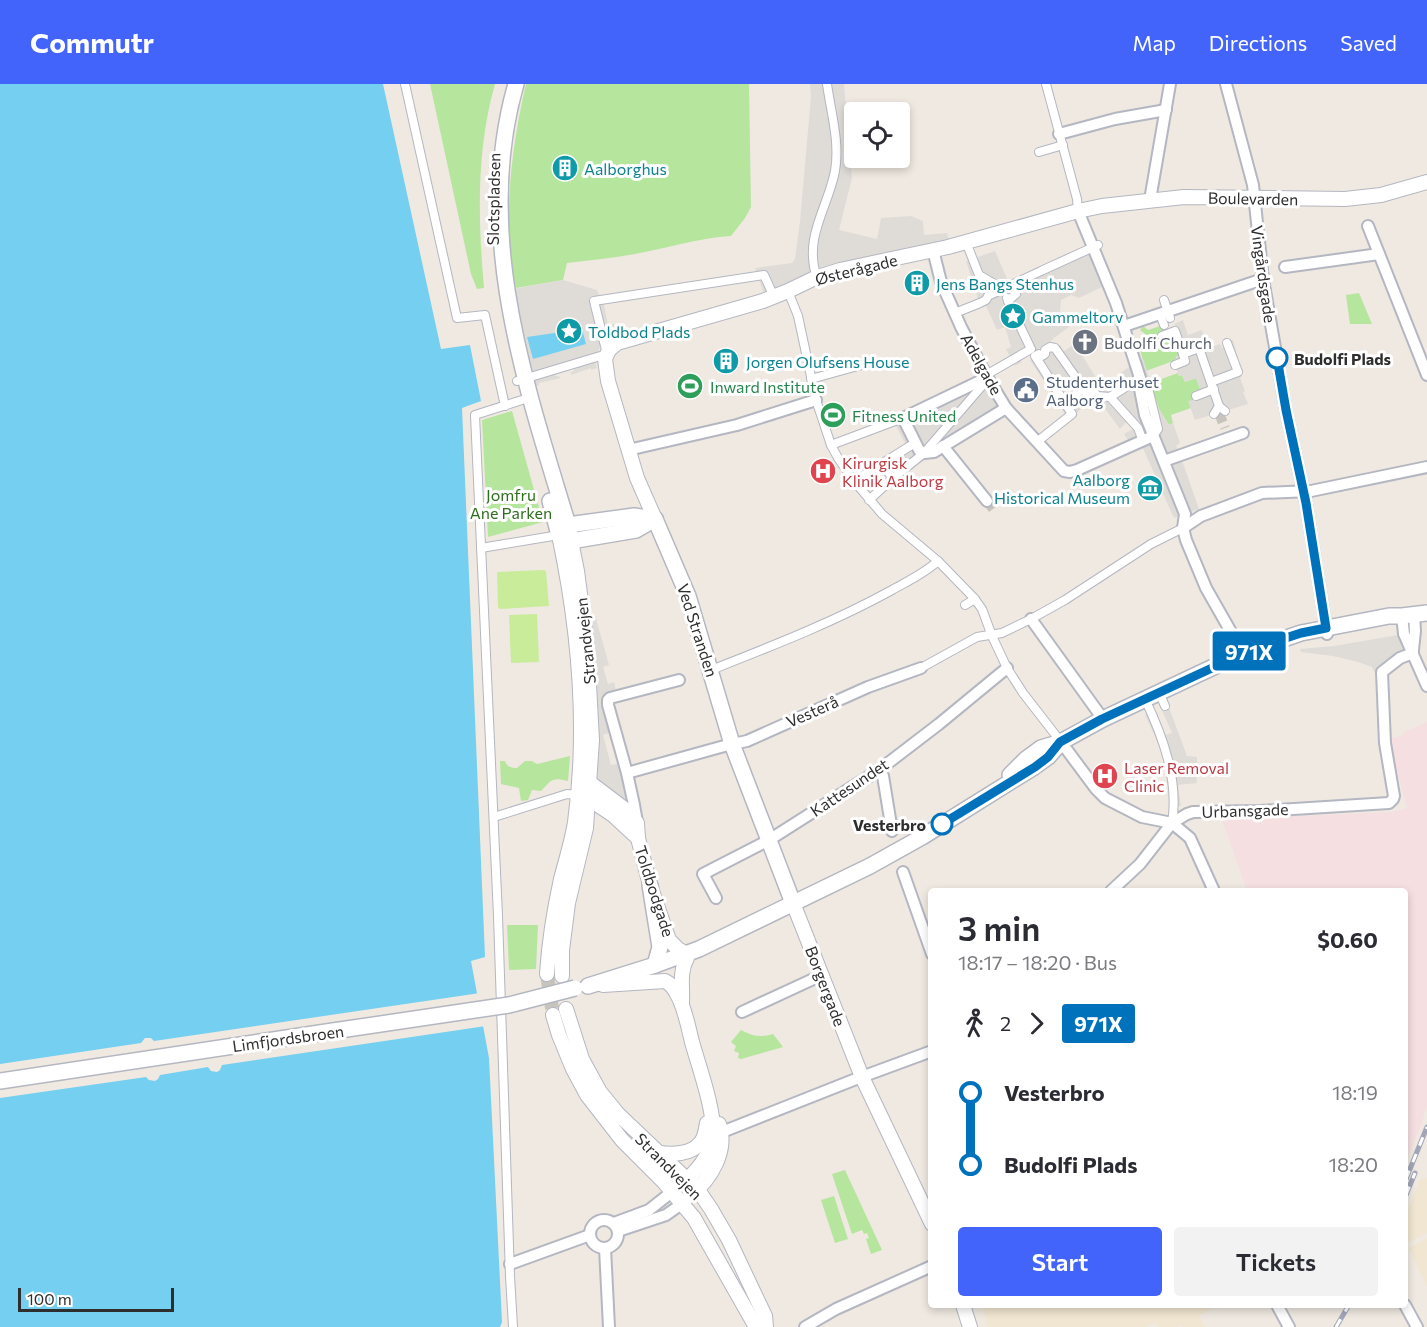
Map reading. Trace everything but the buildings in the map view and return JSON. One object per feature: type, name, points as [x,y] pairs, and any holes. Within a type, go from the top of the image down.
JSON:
[{"type":"main road","name":"Slotspladsen","points":[[506,84],[493,145],[489,198],[492,251],[506,313]]},
{"type":"main road","name":"Slotspladsen","points":[[506,313],[500,224],[500,183],[504,142],[516,84]]},
{"type":"main road","name":"Strandvejen","points":[[506,313],[521,380],[566,534]]},
{"type":"main road","name":"Strandvejen","points":[[521,380],[522,400],[566,534]]},
{"type":"main road","points":[[566,534],[634,516],[655,519]]},
{"type":"main road","name":"Ved Stranden","points":[[655,519],[688,596],[732,744]]},
{"type":"main road","points":[[582,987],[618,981],[657,970],[878,862],[1035,767],[1048,757],[1060,742],[1102,719],[1156,699],[1243,653],[1267,645],[1309,639],[1327,631],[1389,616],[1414,615]]},
{"type":"main road","name":"Borgergade","points":[[732,744],[793,903]]},
{"type":"main road","points":[[650,885],[660,947],[655,965]]},
{"type":"main road","points":[[582,987],[690,953]]},
{"type":"main road","name":"Limfjordsbroen","points":[[0,1081],[508,1005],[582,987]]},
{"type":"street","points":[[405,84],[457,318],[485,315],[505,405]]},
{"type":"street","points":[[817,278],[813,253],[814,236],[832,183],[837,149],[827,84]]},
{"type":"street","points":[[1046,84],[1077,199],[1077,211],[1096,246],[1140,378],[1148,439]]},
{"type":"street","points":[[1150,200],[1170,84]]},
{"type":"street","name":"Vingårdsgade","points":[[1226,84],[1253,185],[1263,279],[1308,513],[1327,631]]},
{"type":"street","points":[[1059,134],[1115,119],[1166,110]]},
{"type":"street","points":[[1039,152],[1063,145]]},
{"type":"street","name":"Boulevarden","points":[[1077,211],[1184,197],[1345,199],[1381,195],[1427,182]]},
{"type":"street","name":"Østerågade","points":[[607,354],[617,343],[774,297],[840,270],[966,242],[1077,211]]},
{"type":"street","points":[[1368,225],[1427,375]]},
{"type":"street","points":[[831,445],[903,418],[980,381],[1032,351],[1005,294],[979,275],[966,242]]},
{"type":"street","points":[[955,313],[986,300],[988,296],[1016,294],[1011,285],[1096,246]]},
{"type":"street","name":"Adelgade","points":[[933,250],[941,282],[987,377],[1006,408],[1064,471],[1070,472],[1093,464],[1148,439]]},
{"type":"street","points":[[1286,267],[1379,254]]},
{"type":"street","points":[[521,380],[607,354],[594,301],[764,275],[774,297]]},
{"type":"street","points":[[1124,326],[1166,321],[1263,279]]},
{"type":"street","points":[[788,291],[798,316],[816,400],[831,445],[854,481],[897,528],[938,561],[975,599],[982,609],[1007,668],[1023,693],[1096,789],[1105,798],[1142,817],[1172,823],[1190,838],[1213,888]]},
{"type":"street","points":[[1166,321],[1175,331],[1185,361],[1175,365]]},
{"type":"street","points":[[1196,396],[1238,372],[1227,342]]},
{"type":"street","points":[[1183,354],[1203,346],[1212,386],[1222,408],[1214,414]]},
{"type":"street","points":[[1038,441],[1072,414],[1035,356],[1039,354],[1042,356],[1046,354],[1045,350],[1050,347],[1054,348],[1097,396],[1110,396],[1122,384],[1140,378]]},
{"type":"street","name":"Ved Stranden","points":[[607,354],[605,366],[608,381],[628,450],[642,491],[655,519]]},
{"type":"street","points":[[811,379],[865,364]]},
{"type":"street","points":[[869,500],[924,453],[987,377]]},
{"type":"street","points":[[1064,402],[1090,390]]},
{"type":"street","points":[[1110,396],[1164,460],[1185,514],[1183,528],[1186,540],[1206,588],[1243,653]]},
{"type":"street","points":[[513,1327],[494,817],[475,415],[522,400]]},
{"type":"street","points":[[628,450],[737,425],[816,400]]},
{"type":"street","points":[[903,418],[919,450],[924,453],[934,452],[1006,408]]},
{"type":"street","points":[[1164,460],[1227,433],[1243,433]]},
{"type":"street","points":[[854,481],[915,443]]},
{"type":"street","points":[[943,446],[987,501]]},
{"type":"street","points":[[881,464],[893,478]]},
{"type":"street","points":[[1183,528],[1201,516],[1262,494],[1303,492],[1427,467]]},
{"type":"street","name":"Vesterå","points":[[627,773],[747,741],[850,694],[921,668],[977,637],[1002,633],[1065,600],[1151,544],[1183,528]]},
{"type":"street","points":[[481,548],[566,534]]},
{"type":"street","name":"Strandvejen","points":[[547,974],[552,926],[562,877],[583,796],[590,782],[592,740],[587,647],[578,571],[566,534]]},
{"type":"street","name":"Strandvejen","points":[[562,976],[562,950],[568,903],[586,828],[580,684],[566,534]]},
{"type":"street","points":[[711,670],[794,638],[891,590],[938,561]]},
{"type":"street","points":[[965,605],[975,599]]},
{"type":"street","points":[[1414,615],[1404,634],[1427,686]]},
{"type":"street","points":[[1031,619],[1102,719]]},
{"type":"street","name":"Urbansgade","points":[[1172,823],[1193,812],[1262,811],[1392,801],[1394,796],[1385,743],[1382,672],[1400,658],[1413,653]]},
{"type":"street","name":"Kattesundet","points":[[716,898],[702,874],[769,840],[879,770],[1007,668]]},
{"type":"street","name":"Ved Stranden","points":[[627,773],[608,700],[679,680]]},
{"type":"street","points":[[1114,888],[1140,864],[1172,823],[1175,807],[1173,783],[1156,699]]},
{"type":"street","points":[[879,770],[883,776],[892,831]]},
{"type":"street","name":"Toldbodgade","points":[[627,773],[638,838],[650,885],[669,940],[678,949],[690,953]]},
{"type":"street","name":"Toldbodgade","points":[[590,782],[630,813],[637,823]]},
{"type":"street","points":[[494,817],[567,794],[583,796],[620,821],[638,838]]},
{"type":"street","points":[[903,872],[928,943]]},
{"type":"street","name":"Borgergade","points":[[793,903],[862,1077],[928,1216]]},
{"type":"street","points":[[682,1005],[681,970],[690,953]]},
{"type":"street","points":[[742,1012],[822,975]]},
{"type":"street","points":[[582,987],[665,981],[672,985],[682,1005],[713,1125],[713,1137],[696,1171],[649,1210],[616,1227]]},
{"type":"street","name":"Strandvejen","points":[[566,1009],[582,1059],[600,1092],[618,1114],[698,1190],[711,1209],[729,1240],[765,1316],[766,1327]]},
{"type":"street","name":"Strandvejen","points":[[553,1015],[573,1069],[587,1095],[622,1140],[672,1191],[694,1218],[756,1327]]},
{"type":"street","points":[[722,1132],[928,1052]]},
{"type":"street","points":[[616,1227],[666,1215],[698,1190],[707,1178],[720,1155],[722,1144],[722,1132],[709,1103]]},
{"type":"street","points":[[656,1152],[668,1154],[692,1150],[702,1141],[707,1124],[709,1103]]},
{"type":"street","points":[[600,1220],[610,1221],[616,1227],[618,1236],[614,1244],[605,1248],[595,1244],[590,1235],[593,1226],[600,1220]]},
{"type":"street","points":[[510,1264],[590,1235]]},
{"type":"street","points":[[605,1248],[609,1327]]},
{"type":"street","points":[[805,1327],[836,1309],[928,1268]]},
{"type":"street","points":[[964,1308],[970,1327]]},
{"type":"street","points":[[1279,1308],[1289,1327]]},
{"type":"street","points":[[1407,1308],[1417,1327]]},
{"type":"shaded area","points":[[810,84],[844,84],[844,168],[851,168],[852,178],[839,230],[877,239],[881,218],[911,216],[923,221],[924,235],[947,233],[949,241],[764,294],[755,268],[792,263],[795,259],[811,97]]},
{"type":"shaded area","points":[[1086,247],[1102,287],[1079,298],[1071,295],[1061,300],[1060,312],[1069,327],[1054,338],[1050,334],[1054,339],[1015,366],[1006,349],[1011,347],[1005,327],[997,330],[985,304],[980,305],[966,261],[995,251],[1012,290],[1016,288],[1011,281]]},
{"type":"shaded area","name":"Toldbod Plads","points":[[563,280],[597,290],[604,305],[608,325],[614,324],[617,337],[609,339],[600,347],[595,361],[597,368],[571,375],[574,369],[566,370],[555,375],[561,378],[539,383],[534,387],[513,289]]},
{"type":"shaded area","points":[[1183,320],[1188,335],[1202,330],[1207,345],[1210,344],[1212,347],[1220,344],[1222,348],[1230,345],[1229,341],[1233,340],[1240,365],[1238,366],[1242,377],[1240,378],[1245,391],[1243,392],[1248,404],[1195,420],[1188,401],[1197,399],[1194,391],[1200,389],[1196,378],[1185,382],[1182,375],[1179,376],[1173,360],[1176,356],[1181,355],[1177,344],[1171,346],[1166,330],[1170,328],[1172,332],[1177,330],[1174,324]]},
{"type":"shaded area","name":"Gammeltorv","points":[[1075,344],[1098,381],[1086,389],[1093,400],[1068,419],[1030,360],[1060,345],[1064,351]]},
{"type":"shaded area","points":[[1143,358],[1159,409],[1169,425],[1173,423],[1180,443],[1176,446],[1199,509],[1174,518],[1142,446],[1134,449],[1124,434],[1133,429],[1134,425],[1127,421],[1120,429],[1090,388],[1105,379],[1107,381],[1114,378],[1116,382],[1120,381],[1124,377],[1120,373]]},
{"type":"shaded area","points":[[983,379],[1003,412],[950,448],[912,467],[894,481],[879,465],[906,445],[893,420],[896,414]]},
{"type":"shaded area","points":[[595,615],[609,665],[603,667],[608,684],[614,682],[616,691],[607,694],[603,699],[611,732],[603,735],[611,765],[618,764],[630,808],[597,780],[590,621],[590,617]]},
{"type":"shaded area","points":[[1398,635],[1403,643],[1403,650],[1375,673],[1372,667],[1358,662],[1301,652],[1300,649],[1334,646]]},
{"type":"shaded area","points":[[1168,705],[1187,756],[1197,757],[1197,770],[1191,772],[1196,774],[1197,783],[1178,785],[1181,806],[1171,807],[1163,753],[1145,715],[1154,711],[1165,735],[1172,733],[1161,708]]},
{"type":"shaded area","points":[[1427,722],[1427,1106],[1408,1156],[1408,888],[1246,888],[1222,819],[1392,812],[1407,808],[1390,739],[1403,735]]},
{"type":"shaded area","points":[[1427,1178],[1427,1233],[1408,1242],[1408,1211],[1420,1180]]},
{"type":"shaded area","points":[[1427,1238],[1427,1287],[1409,1248]]},
{"type":"shaded area","points":[[988,1308],[1213,1308],[1199,1316],[1205,1327],[1182,1327],[1181,1325],[1158,1327],[1155,1322],[1146,1327],[988,1327],[983,1310]]},
{"type":"green space","points":[[430,84],[495,84],[484,134],[480,185],[484,288],[477,289],[471,274]]},
{"type":"green space","points":[[526,84],[749,84],[751,207],[745,218],[731,236],[627,255],[567,263],[563,280],[516,288],[509,247],[509,201],[515,143]]},
{"type":"green space","points":[[1359,293],[1372,324],[1350,324],[1346,295]]},
{"type":"green space","points":[[1163,325],[1171,345],[1177,343],[1181,354],[1173,361],[1146,371],[1139,346],[1140,338],[1146,336],[1140,330],[1143,326],[1148,330]]},
{"type":"green space","points":[[1178,373],[1179,376],[1182,375],[1185,382],[1196,378],[1200,389],[1197,399],[1189,402],[1191,408],[1171,415],[1173,423],[1169,425],[1159,409],[1150,383]]},
{"type":"green space","name":"Jomfru Ane Parken","points":[[512,411],[543,522],[488,537],[482,420]]},
{"type":"green space","points":[[546,571],[549,606],[500,609],[498,607],[497,572]]},
{"type":"green space","points":[[537,614],[539,662],[511,663],[509,615]]},
{"type":"green space","points":[[570,756],[568,781],[553,780],[541,791],[532,790],[528,800],[521,801],[519,788],[501,784],[500,761],[505,761],[510,767],[517,768],[525,761],[537,764]]},
{"type":"green space","points":[[507,925],[538,925],[536,969],[509,970]]},
{"type":"green space","points":[[741,1030],[756,1036],[773,1034],[783,1047],[738,1058],[739,1053],[734,1051],[736,1046],[731,1042]]},
{"type":"green space","points":[[845,1170],[882,1250],[871,1254],[866,1239],[869,1238],[867,1233],[864,1234],[862,1230],[852,1234],[832,1174]]},
{"type":"green space","points":[[834,1196],[848,1239],[835,1243],[821,1200]]},
{"type":"water","points":[[0,84],[383,84],[441,349],[470,345],[481,401],[462,408],[485,957],[471,961],[489,1058],[502,1322],[500,1327],[0,1327]]},
{"type":"water","points":[[582,329],[586,344],[533,359],[527,337]]},
{"type":"pier","points":[[480,993],[486,1026],[222,1065],[217,1072],[211,1071],[208,1067],[160,1075],[155,1081],[146,1077],[0,1098],[0,1064],[141,1043],[145,1038],[151,1038],[154,1041]]},
{"type":"tunnel","points":[[1219,413],[1225,428]]},
{"type":"tunnel","points":[[987,501],[996,513]]},
{"type":"tunnel","points":[[547,974],[553,1015]]},
{"type":"railway","points":[[1408,1174],[1427,1127]]},
{"type":"railway","points":[[1408,1190],[1415,1173]]},
{"type":"railway","points":[[1336,1327],[1347,1308]]},
{"type":"bus line","name":"971X","points":[[942,824],[1035,767],[1048,757],[1060,742],[1087,727],[1243,653],[1301,633],[1326,628],[1306,503],[1277,358]]},
{"type":"place","name":"Aalborghus","points":[[565,168]]},
{"type":"place","name":"Jens Bangs Stenhus","points":[[917,283]]},
{"type":"place","name":"Gammeltorv","points":[[1013,316]]},
{"type":"place","name":"Toldbod Plads","points":[[569,331]]},
{"type":"place","name":"Budolfi Church","points":[[1085,342]]},
{"type":"place","name":"Budolfi Plads","points":[[1277,358]]},
{"type":"place","name":"Jorgen Olufsens House","points":[[726,361]]},
{"type":"place","name":"Inward Institute","points":[[690,386]]},
{"type":"place","name":"Studenterhuset Aalborg","points":[[1026,390]]},
{"type":"place","name":"Fitness United","points":[[833,415]]},
{"type":"place","name":"Kirurgisk Klinik Aalborg","points":[[823,471]]},
{"type":"place","name":"Aalborg Historical Museum","points":[[1150,488]]},
{"type":"place","name":"Laser Removal Clinic","points":[[1105,776]]},
{"type":"place","name":"Vesterbro","points":[[942,824]]}]
